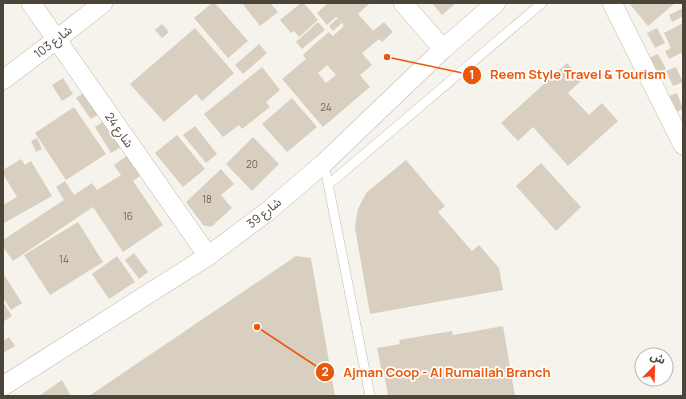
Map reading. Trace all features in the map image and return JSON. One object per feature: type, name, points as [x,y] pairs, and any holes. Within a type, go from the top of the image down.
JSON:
[{"type":"street","name":"شارع 24","points":[[31,3],[208,256]]},
{"type":"street","name":"شارع 103","points":[[3,80],[103,3]]},
{"type":"street","points":[[403,3],[443,49]]},
{"type":"street","name":"شارع 39","points":[[3,386],[208,256],[267,212],[324,163],[443,49],[496,3]]},
{"type":"street","points":[[612,3],[683,145]]},
{"type":"lane","points":[[328,185],[542,3]]},
{"type":"lane","points":[[324,163],[370,396]]},
{"type":"building","points":[[212,3],[215,3],[248,41],[228,58],[194,18]]},
{"type":"building","points":[[242,3],[270,3],[278,12],[260,26]]},
{"type":"building","points":[[301,3],[304,3],[318,20],[299,37],[294,31],[291,33],[280,20]]},
{"type":"building","points":[[328,3],[369,3],[358,14],[373,31],[384,22],[393,32],[382,42],[379,39],[362,53],[372,65],[360,75],[370,87],[323,127],[282,79],[306,59],[303,55],[317,42],[329,32],[333,36],[344,26],[342,23],[333,31],[329,26],[338,18],[336,17],[327,25],[317,13]],"holes":[[[327,65],[336,75],[326,83],[318,73]]]},
{"type":"building","points":[[432,3],[456,3],[442,15]]},
{"type":"building","points":[[629,3],[675,3],[648,26]]},
{"type":"building","points":[[683,8],[683,16],[672,22],[669,15]]},
{"type":"building","points":[[318,22],[325,30],[302,49],[296,42]]},
{"type":"building","points":[[683,23],[683,52],[669,59],[665,51],[671,48],[664,33]]},
{"type":"building","points":[[162,24],[169,32],[162,38],[155,30]]},
{"type":"building","points":[[195,28],[234,73],[202,101],[196,94],[164,122],[130,84]]},
{"type":"building","points":[[657,28],[665,43],[655,48],[647,33]]},
{"type":"building","points":[[259,44],[267,53],[243,74],[235,65]]},
{"type":"building","points":[[658,54],[666,69],[657,74],[649,58]]},
{"type":"building","points":[[567,63],[582,80],[568,93],[589,115],[602,103],[618,121],[568,166],[533,127],[518,141],[501,123]]},
{"type":"building","points":[[262,67],[280,90],[266,102],[270,107],[242,129],[239,125],[223,137],[204,114]]},
{"type":"building","points":[[676,67],[683,82],[673,86],[666,71]]},
{"type":"building","points":[[63,78],[73,94],[62,101],[52,85]]},
{"type":"building","points":[[85,92],[99,114],[91,119],[76,98]]},
{"type":"building","points":[[677,93],[683,109],[676,112],[669,96]]},
{"type":"building","points":[[292,98],[317,127],[287,152],[262,124]]},
{"type":"building","points":[[74,107],[106,154],[66,180],[35,133]]},
{"type":"building","points":[[104,121],[121,147],[111,153],[95,127]]},
{"type":"building","points":[[195,126],[217,154],[206,163],[183,135]]},
{"type":"building","points":[[177,135],[205,169],[183,187],[155,153]]},
{"type":"building","points":[[253,137],[279,164],[252,191],[226,164]]},
{"type":"building","points":[[37,138],[42,149],[36,152],[31,141]]},
{"type":"building","points":[[128,155],[141,175],[133,181],[163,225],[123,252],[93,207],[13,261],[3,247],[3,240],[64,200],[56,187],[65,181],[74,195],[92,183],[97,190],[121,175],[114,165]]},
{"type":"building","points":[[21,159],[25,165],[31,161],[52,196],[4,223],[3,205],[17,197],[3,174],[3,170]]},
{"type":"building","points":[[406,160],[445,206],[438,212],[472,251],[479,245],[499,268],[503,290],[370,314],[355,228],[358,209],[367,192]]},
{"type":"building","points":[[541,163],[581,207],[556,231],[516,186]]},
{"type":"building","points":[[221,169],[234,184],[221,195],[232,208],[211,227],[203,225],[186,202]]},
{"type":"building","points":[[78,222],[103,262],[50,295],[24,255]]},
{"type":"building","points":[[134,253],[148,272],[139,279],[125,260]]},
{"type":"building","points":[[117,256],[135,282],[109,299],[92,274]]},
{"type":"building","points":[[296,256],[311,258],[335,396],[89,396]]},
{"type":"building","points":[[3,273],[22,303],[11,310],[3,298]]},
{"type":"building","points":[[3,302],[12,316],[3,322]]},
{"type":"building","points":[[503,326],[515,396],[388,396],[384,373],[382,373],[377,348],[400,344],[399,340],[452,331],[453,335]]},
{"type":"building","points":[[9,337],[15,346],[3,353],[3,341]]},
{"type":"building","points":[[62,380],[71,396],[39,396]]},
{"type":"place","name":"Reem Style Travel & Tourism","points":[[387,57]]},
{"type":"place","name":"Ajman Coop - Al Rumailah Branch","points":[[257,327]]}]
